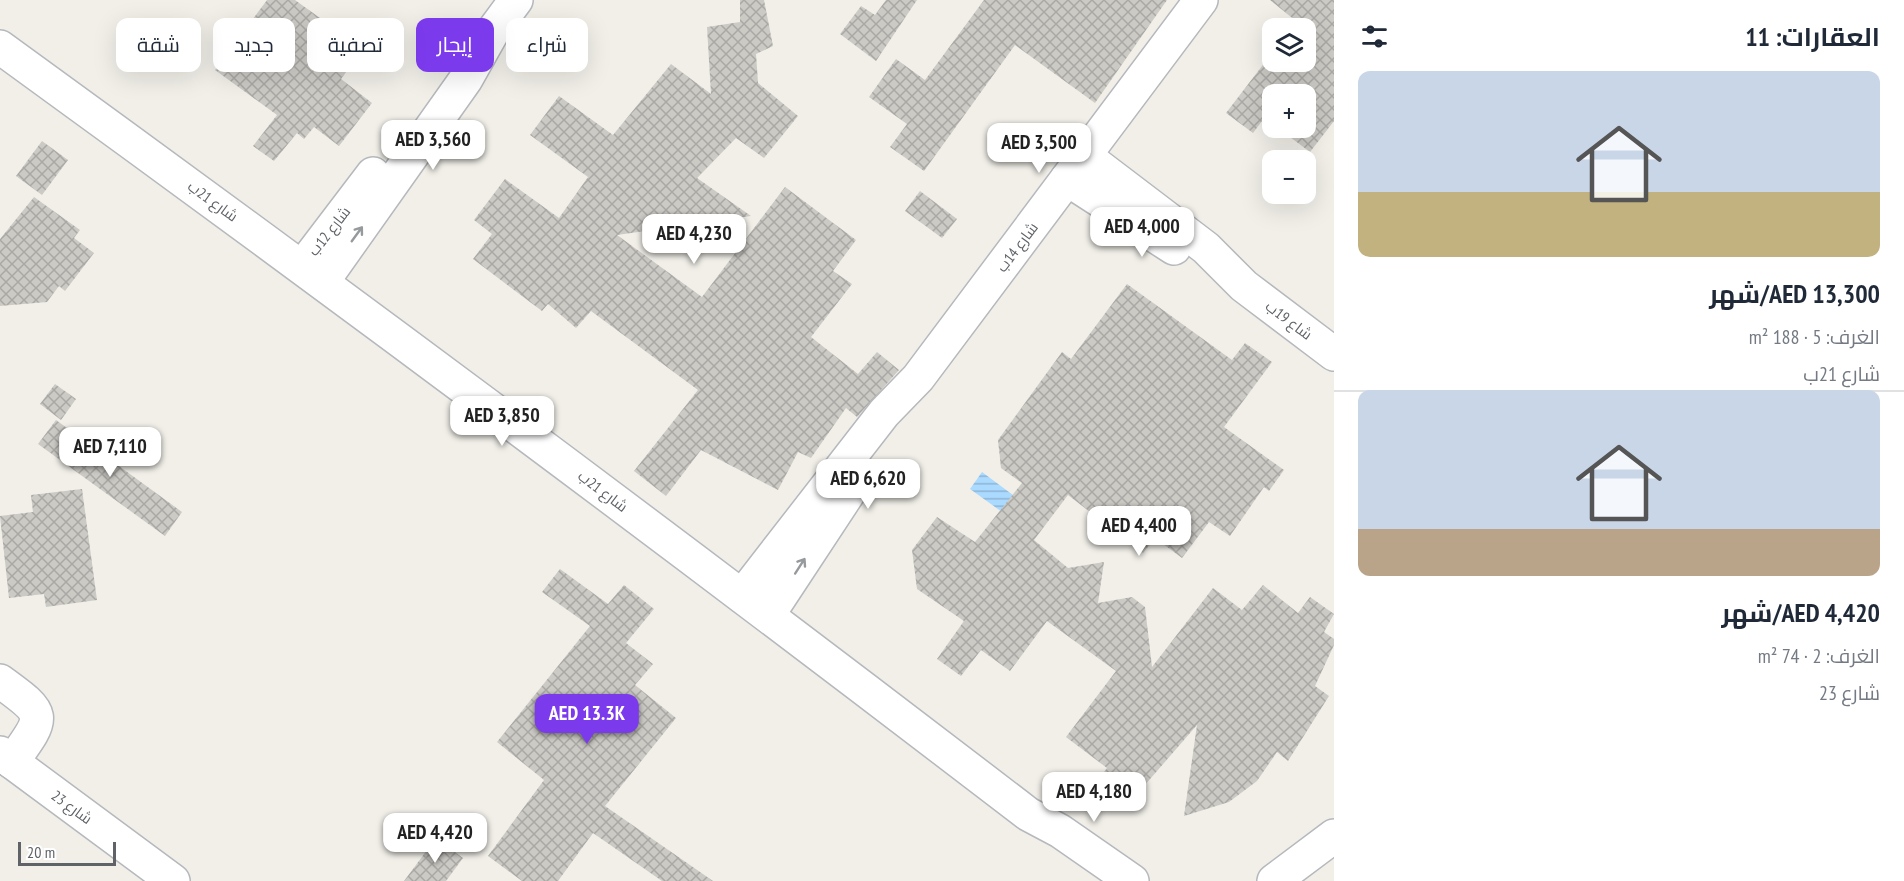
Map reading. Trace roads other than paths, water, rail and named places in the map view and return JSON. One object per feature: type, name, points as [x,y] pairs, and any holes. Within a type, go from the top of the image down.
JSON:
[{"type":"street","name":"شارع 12ب","points":[[313,274],[466,79],[493,31],[516,0]]},
{"type":"street","name":"شارع 14ب","points":[[742,596],[884,413],[918,378],[1201,0]]},
{"type":"street","name":"شارع 21ب","points":[[0,47],[313,274],[768,615],[1028,814],[1060,831],[1132,881]]},
{"type":"street","name":"شاع 19ب","points":[[1076,168],[1206,248],[1244,286],[1334,354]]},
{"type":"street","name":"شارع 14ب","points":[[768,615],[888,434],[918,378]]},
{"type":"street","points":[[0,681],[30,703],[36,713],[35,730],[6,758]]},
{"type":"street","name":"شارع 23","points":[[6,758],[173,881]]},
{"type":"street","name":"شارع 21ب","points":[[1028,814],[1064,855],[1096,881]]},
{"type":"street","points":[[1274,881],[1334,836]]},
{"type":"water","points":[[982,472],[1021,501],[1009,517],[970,489]]}]
